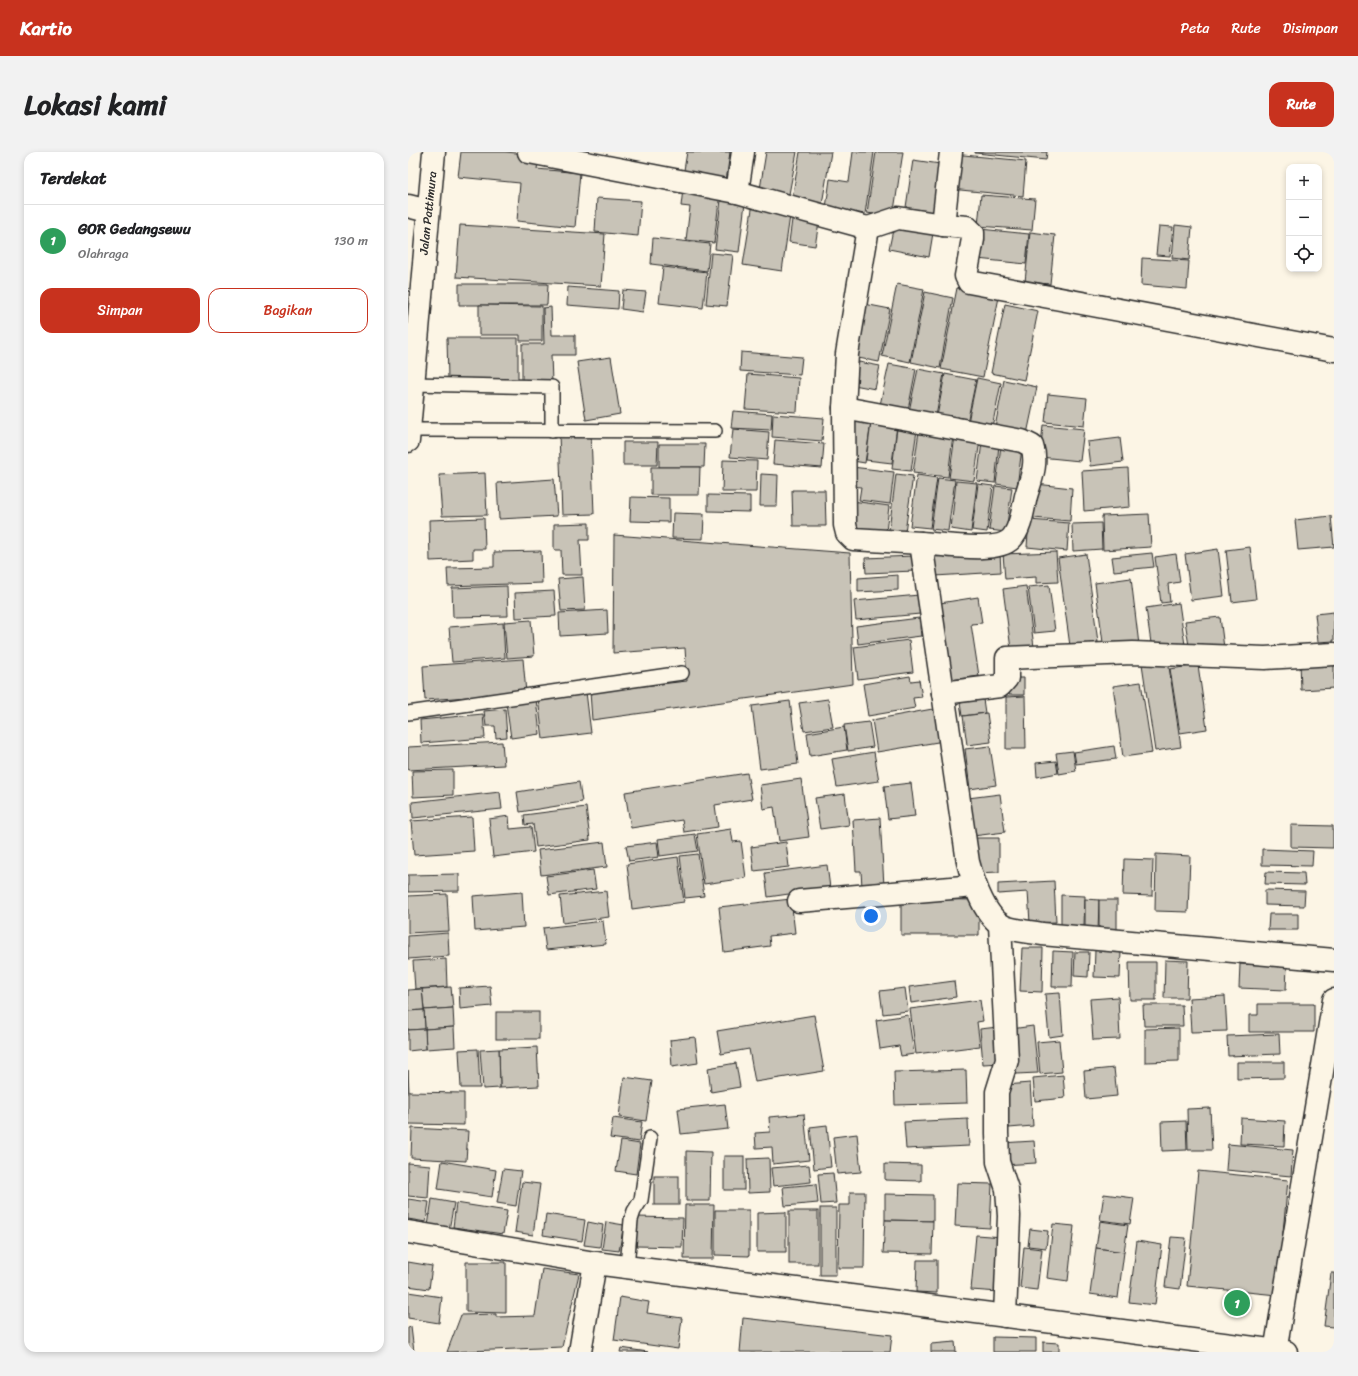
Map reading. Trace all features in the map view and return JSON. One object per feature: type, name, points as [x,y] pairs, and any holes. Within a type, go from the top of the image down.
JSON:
[{"type":"main road","name":"Jalan Pattimura","points":[[408,435],[413,384],[418,209],[434,152]]},
{"type":"main road","points":[[529,152],[737,192],[868,228],[898,218],[966,228],[973,233],[966,276],[969,282],[1334,350]]},
{"type":"main road","points":[[737,192],[743,152]]},
{"type":"main road","points":[[943,224],[951,152]]},
{"type":"main road","points":[[844,408],[1022,441],[1032,446],[1035,455],[1034,467],[1018,528],[1012,539],[1003,545],[989,547],[862,540],[853,539],[847,533],[845,525],[844,408],[847,354],[868,228]]},
{"type":"main road","points":[[921,543],[968,862],[975,886],[1000,924],[1008,928],[1042,934],[1334,960]]},
{"type":"main road","points":[[943,693],[1000,686],[1006,678],[1007,658],[1133,652],[1265,658],[1334,654]]},
{"type":"main road","points":[[798,901],[975,886]]},
{"type":"main road","points":[[1000,924],[1007,1060],[998,1087],[996,1118],[998,1162],[1007,1189],[1009,1216],[1005,1316]]},
{"type":"main road","points":[[408,1232],[595,1263],[1279,1351],[1334,1000]]},
{"type":"main road","points":[[580,1352],[595,1263]]},
{"type":"lane","points":[[413,384],[552,387],[552,431]]},
{"type":"lane","points":[[408,435],[552,431],[715,431]]},
{"type":"lane","points":[[408,713],[682,673]]},
{"type":"lane","points":[[627,1267],[631,1220],[634,1211],[641,1200],[650,1138]]},
{"type":"building","points":[[461,152],[505,152],[539,155],[537,169],[580,173],[575,227],[517,221],[520,183],[458,177]]},
{"type":"building","points":[[687,152],[730,152],[726,182],[683,176]]},
{"type":"building","points":[[766,152],[797,152],[789,194],[760,189]]},
{"type":"building","points":[[800,152],[831,152],[822,204],[792,199]]},
{"type":"building","points":[[853,152],[874,152],[865,214],[826,208],[830,179],[849,182]]},
{"type":"building","points":[[876,152],[903,152],[893,217],[867,213]]},
{"type":"building","points":[[975,152],[1047,152],[1046,160]]},
{"type":"building","points":[[953,154],[1026,161],[1023,196],[950,189]]},
{"type":"building","points":[[913,160],[947,165],[939,219],[905,214]]},
{"type":"building","points":[[683,189],[720,193],[714,243],[686,240],[690,207],[681,206]]},
{"type":"building","points":[[981,195],[1035,199],[1032,230],[978,226]]},
{"type":"building","points":[[597,198],[641,201],[638,236],[595,232]]},
{"type":"building","points":[[721,200],[745,203],[739,252],[715,249]]},
{"type":"building","points":[[753,203],[791,209],[782,271],[743,265]]},
{"type":"building","points":[[793,212],[820,216],[815,246],[789,242]]},
{"type":"building","points":[[895,220],[934,227],[929,257],[889,249]]},
{"type":"building","points":[[460,225],[605,234],[601,286],[456,277]]},
{"type":"building","points":[[1175,225],[1192,227],[1189,260],[1172,258]]},
{"type":"building","points":[[1159,226],[1173,227],[1170,256],[1156,255]]},
{"type":"building","points":[[980,229],[1029,234],[1026,264],[977,259]]},
{"type":"building","points":[[1030,232],[1055,235],[1050,284],[1025,282]]},
{"type":"building","points":[[653,238],[710,244],[707,271],[651,264]]},
{"type":"building","points":[[711,253],[733,255],[727,306],[706,304]]},
{"type":"building","points":[[1142,258],[1189,261],[1187,289],[1141,285]]},
{"type":"building","points":[[663,267],[707,272],[703,308],[659,303]]},
{"type":"building","points":[[459,284],[548,284],[547,305],[459,305]]},
{"type":"building","points":[[897,284],[924,289],[910,362],[882,356]]},
{"type":"building","points":[[568,287],[619,291],[618,309],[567,305]]},
{"type":"building","points":[[957,288],[999,297],[983,377],[941,369]]},
{"type":"building","points":[[623,290],[646,292],[643,312],[621,309]]},
{"type":"building","points":[[925,292],[953,298],[940,368],[911,362]]},
{"type":"building","points":[[859,303],[890,309],[879,362],[848,356]]},
{"type":"building","points":[[1005,304],[1038,311],[1024,380],[991,373]]},
{"type":"building","points":[[479,305],[542,306],[542,341],[520,341],[520,335],[479,335]]},
{"type":"building","points":[[551,307],[552,335],[575,335],[575,355],[551,355],[552,382],[522,383],[522,344],[544,344],[543,308]]},
{"type":"building","points":[[447,338],[518,338],[518,380],[448,380]]},
{"type":"building","points":[[741,352],[802,357],[800,375],[740,371]]},
{"type":"building","points":[[611,357],[620,414],[586,420],[577,362]]},
{"type":"building","points":[[859,362],[880,366],[875,389],[854,385]]},
{"type":"building","points":[[889,364],[916,369],[908,410],[880,405]]},
{"type":"building","points":[[918,369],[944,374],[936,416],[909,411]]},
{"type":"building","points":[[748,374],[799,378],[797,412],[745,409]]},
{"type":"building","points":[[945,374],[976,380],[967,423],[937,416]]},
{"type":"building","points":[[977,378],[1001,383],[992,427],[968,422]]},
{"type":"building","points":[[1004,380],[1037,387],[1027,434],[995,427]]},
{"type":"building","points":[[1048,394],[1087,398],[1084,426],[1045,422]]},
{"type":"building","points":[[733,411],[772,414],[771,430],[731,428]]},
{"type":"building","points":[[773,414],[824,418],[822,441],[772,437]]},
{"type":"building","points":[[852,420],[871,422],[865,463],[847,460]]},
{"type":"building","points":[[871,423],[897,426],[892,463],[866,460]]},
{"type":"building","points":[[1043,425],[1084,429],[1080,461],[1040,457]]},
{"type":"building","points":[[897,428],[917,430],[911,471],[892,469]]},
{"type":"building","points":[[733,429],[769,432],[767,460],[730,457]]},
{"type":"building","points":[[919,431],[953,436],[948,477],[913,473]]},
{"type":"building","points":[[591,433],[594,514],[562,515],[559,434]]},
{"type":"building","points":[[955,436],[980,440],[974,481],[949,478]]},
{"type":"building","points":[[1120,438],[1123,462],[1090,466],[1087,442]]},
{"type":"building","points":[[775,440],[824,444],[822,468],[773,464]]},
{"type":"building","points":[[623,442],[658,442],[657,465],[623,465]]},
{"type":"building","points":[[982,442],[999,445],[995,483],[977,481]]},
{"type":"building","points":[[659,444],[705,444],[704,467],[659,467]]},
{"type":"building","points":[[1001,446],[1022,448],[1017,487],[996,484]]},
{"type":"building","points":[[723,460],[757,461],[756,492],[722,492]]},
{"type":"building","points":[[651,467],[700,467],[699,495],[651,495]]},
{"type":"building","points":[[852,467],[894,472],[890,504],[859,500],[861,487],[850,486]]},
{"type":"building","points":[[1128,468],[1130,507],[1084,511],[1082,471]]},
{"type":"building","points":[[485,473],[487,515],[442,516],[439,475]]},
{"type":"building","points":[[761,474],[778,475],[777,506],[760,506]]},
{"type":"building","points":[[896,474],[913,476],[905,532],[889,530]]},
{"type":"building","points":[[917,475],[937,478],[930,528],[910,526]]},
{"type":"building","points":[[938,478],[955,480],[948,531],[931,529]]},
{"type":"building","points":[[554,479],[557,516],[499,519],[497,483]]},
{"type":"building","points":[[956,481],[977,483],[971,532],[951,529]]},
{"type":"building","points":[[978,484],[993,486],[987,532],[972,530]]},
{"type":"building","points":[[1036,484],[1072,488],[1070,521],[1033,518]]},
{"type":"building","points":[[995,486],[1012,488],[1006,532],[989,530]]},
{"type":"building","points":[[792,490],[825,490],[826,526],[793,526]]},
{"type":"building","points":[[708,495],[750,496],[750,512],[708,511]]},
{"type":"building","points":[[631,497],[669,498],[669,522],[630,521]]},
{"type":"building","points":[[852,501],[889,506],[886,532],[849,527]]},
{"type":"building","points":[[673,513],[704,514],[703,539],[672,538]]},
{"type":"building","points":[[1149,514],[1151,547],[1103,550],[1102,516]]},
{"type":"building","points":[[1331,516],[1334,547],[1298,550],[1295,520]]},
{"type":"building","points":[[484,518],[485,549],[473,549],[473,559],[430,561],[429,520]]},
{"type":"building","points":[[1029,520],[1069,523],[1067,551],[1027,547]]},
{"type":"building","points":[[589,523],[589,540],[580,540],[582,575],[562,575],[561,550],[554,550],[554,524]]},
{"type":"building","points":[[1101,523],[1102,549],[1073,551],[1072,524]]},
{"type":"building","points":[[614,535],[850,553],[853,684],[592,720],[590,692],[687,681],[685,648],[613,653]]},
{"type":"building","points":[[1250,547],[1256,599],[1232,602],[1226,550]]},
{"type":"building","points":[[1218,549],[1224,596],[1191,600],[1185,554]]},
{"type":"building","points":[[541,551],[542,583],[448,586],[447,568],[494,567],[494,552]]},
{"type":"building","points":[[1056,552],[1058,582],[1036,583],[1036,577],[1005,579],[1003,554]]},
{"type":"building","points":[[1000,553],[1001,572],[935,576],[934,557]]},
{"type":"building","points":[[1152,553],[1154,567],[1114,571],[1112,557]]},
{"type":"building","points":[[1086,554],[1098,642],[1070,646],[1058,558]]},
{"type":"building","points":[[1176,554],[1180,582],[1168,584],[1170,602],[1161,603],[1155,557]]},
{"type":"building","points":[[914,556],[915,571],[866,573],[865,558]]},
{"type":"building","points":[[898,575],[898,590],[858,592],[858,578]]},
{"type":"building","points":[[583,577],[585,610],[561,611],[558,579]]},
{"type":"building","points":[[1131,578],[1139,645],[1104,650],[1095,583]]},
{"type":"building","points":[[1049,585],[1055,631],[1034,633],[1028,587]]},
{"type":"building","points":[[507,586],[508,616],[453,617],[452,588]]},
{"type":"building","points":[[1026,586],[1034,647],[1011,649],[1003,589]]},
{"type":"building","points":[[554,591],[556,616],[516,618],[515,593]]},
{"type":"building","points":[[919,595],[920,614],[856,620],[854,601]]},
{"type":"building","points":[[978,597],[982,623],[971,624],[979,676],[951,680],[940,603]]},
{"type":"building","points":[[1179,603],[1185,645],[1152,650],[1146,608]]},
{"type":"building","points":[[607,610],[608,633],[560,636],[559,613]]},
{"type":"building","points":[[1334,612],[1334,641],[1318,642],[1315,614]]},
{"type":"building","points":[[1220,617],[1224,648],[1190,652],[1185,621]]},
{"type":"building","points":[[919,618],[921,636],[858,644],[856,626]]},
{"type":"building","points":[[531,620],[534,656],[507,658],[504,622]]},
{"type":"building","points":[[503,623],[505,658],[452,662],[449,627]]},
{"type":"building","points":[[909,640],[913,672],[858,679],[854,647]]},
{"type":"building","points":[[523,659],[526,693],[425,700],[423,666]]},
{"type":"building","points":[[1334,659],[1334,688],[1301,690],[1300,661]]},
{"type":"building","points":[[1168,660],[1181,747],[1155,751],[1142,664]]},
{"type":"building","points":[[1198,665],[1207,729],[1180,733],[1170,669]]},
{"type":"building","points":[[910,676],[911,681],[919,680],[922,697],[913,698],[915,708],[868,716],[863,684]]},
{"type":"building","points":[[1008,678],[1024,678],[1024,695],[1009,695]]},
{"type":"building","points":[[1141,682],[1152,753],[1123,757],[1113,686]]},
{"type":"building","points":[[586,692],[591,733],[543,739],[538,698]]},
{"type":"building","points":[[1025,696],[1026,749],[1006,749],[1006,697]]},
{"type":"building","points":[[536,699],[540,734],[511,738],[506,703]]},
{"type":"building","points":[[828,699],[833,727],[804,731],[799,703]]},
{"type":"building","points":[[983,699],[985,713],[962,716],[960,703]]},
{"type":"building","points":[[790,701],[798,764],[760,769],[752,706]]},
{"type":"building","points":[[938,708],[944,741],[877,752],[872,720]]},
{"type":"building","points":[[505,709],[507,737],[496,738],[495,726],[486,726],[484,711]]},
{"type":"building","points":[[987,713],[991,742],[967,745],[963,716]]},
{"type":"building","points":[[483,714],[485,738],[421,743],[420,720]]},
{"type":"building","points":[[869,722],[873,747],[848,751],[844,725]]},
{"type":"building","points":[[844,727],[847,750],[810,756],[807,733]]},
{"type":"building","points":[[502,742],[504,765],[408,770],[408,747]]},
{"type":"building","points":[[990,746],[996,785],[970,789],[965,749]]},
{"type":"building","points":[[1114,746],[1116,759],[1076,764],[1074,752]]},
{"type":"building","points":[[1073,751],[1076,771],[1059,774],[1056,753]]},
{"type":"building","points":[[874,752],[879,781],[837,787],[832,759]]},
{"type":"building","points":[[1056,761],[1058,773],[1037,777],[1036,763]]},
{"type":"building","points":[[453,770],[453,795],[413,797],[412,771]]},
{"type":"building","points":[[747,773],[752,799],[715,805],[718,827],[684,832],[682,820],[631,828],[625,792]]},
{"type":"building","points":[[801,779],[809,837],[779,841],[774,807],[763,809],[760,785]]},
{"type":"building","points":[[579,782],[582,802],[520,812],[517,792]]},
{"type":"building","points":[[911,783],[915,816],[888,819],[884,786]]},
{"type":"building","points":[[500,792],[502,809],[413,818],[412,802]]},
{"type":"building","points":[[845,794],[849,825],[820,829],[815,798]]},
{"type":"building","points":[[1000,794],[1005,832],[973,836],[968,798]]},
{"type":"building","points":[[586,807],[590,840],[536,847],[533,824],[525,825],[524,815]]},
{"type":"building","points":[[509,816],[510,829],[531,827],[534,852],[493,857],[489,819]]},
{"type":"building","points":[[472,817],[474,851],[414,855],[411,821]]},
{"type":"building","points":[[880,818],[884,886],[862,887],[861,871],[856,871],[853,820]]},
{"type":"building","points":[[1291,825],[1333,826],[1333,848],[1291,847]]},
{"type":"building","points":[[731,829],[733,842],[741,841],[746,878],[704,884],[697,834]]},
{"type":"building","points":[[695,834],[698,851],[660,856],[658,839]]},
{"type":"building","points":[[975,838],[999,838],[999,872],[976,873]]},
{"type":"building","points":[[604,842],[607,867],[541,875],[538,850]]},
{"type":"building","points":[[657,842],[659,857],[629,861],[626,846]]},
{"type":"building","points":[[786,842],[789,867],[754,871],[751,847]]},
{"type":"building","points":[[1262,849],[1313,851],[1312,866],[1262,865]]},
{"type":"building","points":[[698,854],[704,896],[685,898],[680,856]]},
{"type":"building","points":[[1156,854],[1190,856],[1188,912],[1155,911]]},
{"type":"building","points":[[678,857],[684,902],[632,909],[627,864]]},
{"type":"building","points":[[1124,859],[1153,860],[1152,896],[1123,895]]},
{"type":"building","points":[[827,865],[830,888],[768,897],[765,873]]},
{"type":"building","points":[[593,870],[596,889],[549,895],[546,876]]},
{"type":"building","points":[[1266,872],[1304,873],[1305,885],[1265,884]]},
{"type":"building","points":[[459,874],[459,891],[408,892],[408,875]]},
{"type":"building","points":[[1054,881],[1056,922],[1030,923],[1028,892],[998,894],[998,884]]},
{"type":"building","points":[[1265,890],[1305,891],[1304,906],[1265,905]]},
{"type":"building","points":[[606,891],[609,917],[563,923],[560,896]]},
{"type":"building","points":[[522,892],[524,927],[475,931],[473,896]]},
{"type":"building","points":[[447,894],[449,931],[408,933],[408,896]]},
{"type":"building","points":[[1061,895],[1085,896],[1084,926],[1061,926]]},
{"type":"building","points":[[791,899],[795,933],[769,936],[770,946],[724,952],[719,907]]},
{"type":"building","points":[[901,899],[979,900],[979,935],[901,935]]},
{"type":"building","points":[[1085,899],[1099,900],[1098,933],[1085,933]]},
{"type":"building","points":[[1099,900],[1117,900],[1117,937],[1099,937]]},
{"type":"building","points":[[1269,914],[1298,914],[1298,930],[1268,930]]},
{"type":"building","points":[[603,921],[606,944],[546,950],[543,928]]},
{"type":"building","points":[[448,933],[449,956],[408,959],[408,936]]},
{"type":"building","points":[[1022,948],[1043,948],[1042,992],[1020,991]]},
{"type":"building","points":[[1095,950],[1121,951],[1120,978],[1094,977]]},
{"type":"building","points":[[1053,951],[1073,952],[1072,987],[1052,987]]},
{"type":"building","points":[[1075,952],[1089,952],[1088,977],[1074,976]]},
{"type":"building","points":[[446,959],[447,987],[415,989],[413,961]]},
{"type":"building","points":[[1165,960],[1188,961],[1187,998],[1164,998]]},
{"type":"building","points":[[1129,962],[1156,962],[1156,1000],[1130,1000]]},
{"type":"building","points":[[1240,964],[1287,966],[1286,990],[1239,988]]},
{"type":"building","points":[[954,981],[956,997],[911,1003],[909,987]]},
{"type":"building","points":[[490,986],[492,1006],[460,1009],[459,988]]},
{"type":"building","points":[[451,987],[453,1008],[424,1010],[422,989]]},
{"type":"building","points":[[905,988],[908,1011],[883,1014],[880,991]]},
{"type":"building","points":[[422,989],[424,1010],[408,1011],[408,990]]},
{"type":"building","points":[[1060,993],[1063,1035],[1049,1037],[1045,994]]},
{"type":"building","points":[[1225,996],[1227,1031],[1191,1032],[1189,998]]},
{"type":"building","points":[[1118,997],[1120,1039],[1093,1040],[1090,999]]},
{"type":"building","points":[[980,1000],[983,1021],[977,1022],[980,1046],[916,1054],[910,1009]]},
{"type":"building","points":[[1258,1004],[1314,1004],[1314,1032],[1249,1032],[1249,1015],[1258,1015]]},
{"type":"building","points":[[1143,1005],[1182,1005],[1183,1026],[1144,1026]]},
{"type":"building","points":[[453,1008],[454,1027],[425,1029],[424,1010]]},
{"type":"building","points":[[424,1010],[425,1029],[408,1030],[408,1011]]},
{"type":"building","points":[[496,1012],[539,1012],[539,1039],[496,1039]]},
{"type":"building","points":[[814,1015],[824,1071],[755,1082],[749,1049],[721,1054],[717,1031]]},
{"type":"building","points":[[908,1015],[914,1054],[901,1056],[899,1046],[880,1049],[876,1020]]},
{"type":"building","points":[[1033,1026],[1038,1073],[1016,1074],[1011,1029]]},
{"type":"building","points":[[454,1027],[455,1047],[426,1049],[425,1029]]},
{"type":"building","points":[[998,1027],[1002,1063],[983,1064],[980,1029]]},
{"type":"building","points":[[1179,1028],[1179,1061],[1145,1062],[1145,1029]]},
{"type":"building","points":[[425,1029],[426,1049],[408,1051],[408,1030]]},
{"type":"building","points":[[1279,1034],[1280,1054],[1228,1056],[1227,1036]]},
{"type":"building","points":[[695,1037],[698,1063],[672,1067],[670,1040]]},
{"type":"building","points":[[1059,1040],[1062,1072],[1040,1074],[1037,1042]]},
{"type":"building","points":[[537,1047],[539,1086],[500,1088],[499,1049]]},
{"type":"building","points":[[478,1049],[480,1088],[461,1088],[459,1050]]},
{"type":"building","points":[[499,1049],[500,1088],[483,1089],[480,1050]]},
{"type":"building","points":[[1237,1062],[1284,1062],[1284,1078],[1237,1079]]},
{"type":"building","points":[[736,1063],[740,1087],[711,1092],[708,1068]]},
{"type":"building","points":[[1114,1068],[1117,1096],[1086,1099],[1084,1071]]},
{"type":"building","points":[[408,1070],[409,1092],[464,1093],[464,1125],[408,1124]]},
{"type":"building","points":[[966,1070],[967,1103],[895,1105],[894,1072]]},
{"type":"building","points":[[1063,1075],[1065,1098],[1035,1101],[1033,1078]]},
{"type":"building","points":[[624,1077],[652,1081],[646,1121],[619,1117]]},
{"type":"building","points":[[1030,1083],[1033,1126],[1009,1128],[1006,1085]]},
{"type":"building","points":[[725,1104],[728,1129],[681,1134],[678,1109]]},
{"type":"building","points":[[1210,1108],[1212,1150],[1188,1150],[1187,1109]]},
{"type":"building","points":[[804,1114],[809,1160],[773,1164],[772,1147],[756,1148],[755,1133],[770,1132],[769,1117]]},
{"type":"building","points":[[613,1118],[642,1122],[639,1142],[610,1138]]},
{"type":"building","points":[[1241,1118],[1285,1121],[1284,1146],[1240,1144]]},
{"type":"building","points":[[968,1119],[969,1146],[906,1149],[904,1122]]},
{"type":"building","points":[[1186,1121],[1187,1150],[1162,1151],[1161,1122]]},
{"type":"building","points":[[827,1125],[831,1167],[814,1169],[810,1127]]},
{"type":"building","points":[[412,1128],[468,1131],[466,1161],[411,1158]]},
{"type":"building","points":[[857,1134],[861,1172],[837,1174],[833,1137]]},
{"type":"building","points":[[621,1141],[640,1144],[636,1174],[616,1171]]},
{"type":"building","points":[[1034,1141],[1036,1163],[1003,1165],[1001,1143]]},
{"type":"building","points":[[1228,1144],[1293,1150],[1291,1176],[1226,1170]]},
{"type":"building","points":[[686,1151],[711,1152],[710,1201],[686,1201]]},
{"type":"building","points":[[724,1156],[744,1156],[744,1190],[724,1190]]},
{"type":"building","points":[[769,1158],[770,1192],[748,1193],[747,1159]]},
{"type":"building","points":[[442,1161],[496,1170],[492,1197],[438,1189]]},
{"type":"building","points":[[408,1163],[430,1165],[428,1198],[408,1196]]},
{"type":"building","points":[[885,1164],[921,1165],[921,1181],[885,1180]]},
{"type":"building","points":[[809,1165],[811,1182],[773,1186],[771,1168]]},
{"type":"building","points":[[503,1169],[521,1171],[516,1206],[497,1203]]},
{"type":"building","points":[[1198,1171],[1288,1180],[1277,1295],[1187,1286]]},
{"type":"building","points":[[833,1173],[836,1203],[821,1204],[818,1174]]},
{"type":"building","points":[[654,1176],[679,1176],[679,1205],[654,1205]]},
{"type":"building","points":[[522,1182],[540,1184],[533,1235],[515,1232]]},
{"type":"building","points":[[957,1183],[992,1184],[990,1228],[955,1226]]},
{"type":"building","points":[[816,1184],[818,1203],[785,1206],[783,1187]]},
{"type":"building","points":[[850,1192],[865,1192],[864,1268],[838,1268],[839,1205],[850,1205]]},
{"type":"building","points":[[885,1194],[933,1195],[933,1221],[885,1220]]},
{"type":"building","points":[[1104,1194],[1134,1198],[1130,1224],[1100,1220]]},
{"type":"building","points":[[408,1199],[429,1202],[426,1222],[408,1219]]},
{"type":"building","points":[[432,1199],[454,1203],[449,1230],[428,1226]]},
{"type":"building","points":[[456,1203],[507,1211],[503,1234],[453,1227]]},
{"type":"building","points":[[685,1205],[714,1205],[713,1259],[684,1259]]},
{"type":"building","points":[[820,1208],[836,1208],[836,1275],[820,1275]]},
{"type":"building","points":[[715,1210],[749,1210],[749,1256],[715,1255]]},
{"type":"building","points":[[789,1211],[818,1211],[818,1264],[789,1264]]},
{"type":"building","points":[[786,1212],[786,1252],[757,1252],[757,1213]]},
{"type":"building","points":[[546,1214],[585,1220],[582,1241],[543,1235]]},
{"type":"building","points":[[636,1217],[683,1218],[682,1247],[636,1246]]},
{"type":"building","points":[[885,1220],[933,1221],[932,1254],[883,1253]]},
{"type":"building","points":[[1100,1221],[1128,1225],[1124,1252],[1096,1248]]},
{"type":"building","points":[[588,1222],[603,1225],[600,1247],[584,1245]]},
{"type":"building","points":[[606,1222],[624,1225],[619,1251],[602,1249]]},
{"type":"building","points":[[1053,1224],[1074,1226],[1068,1281],[1047,1278]]},
{"type":"building","points":[[1030,1229],[1048,1231],[1046,1248],[1028,1246]]},
{"type":"building","points":[[976,1235],[1003,1237],[999,1292],[971,1290]]},
{"type":"building","points":[[1171,1237],[1186,1238],[1180,1289],[1165,1287]]},
{"type":"building","points":[[1137,1241],[1162,1245],[1155,1305],[1129,1302]]},
{"type":"building","points":[[1024,1247],[1042,1249],[1037,1290],[1020,1288]]},
{"type":"building","points":[[1096,1248],[1124,1252],[1118,1298],[1090,1294]]},
{"type":"building","points":[[917,1260],[937,1260],[937,1293],[916,1292]]},
{"type":"building","points":[[408,1262],[432,1266],[429,1289],[408,1286]]},
{"type":"building","points":[[466,1262],[506,1262],[506,1313],[466,1312]]},
{"type":"building","points":[[542,1269],[579,1274],[562,1347],[447,1352],[461,1315],[496,1314],[496,1317],[535,1316]]},
{"type":"building","points":[[1331,1273],[1334,1273],[1334,1327],[1324,1326]]},
{"type":"building","points":[[408,1292],[442,1297],[439,1323],[408,1318]]},
{"type":"building","points":[[620,1297],[649,1302],[647,1313],[682,1318],[678,1349],[614,1340]]},
{"type":"building","points":[[743,1318],[892,1335],[890,1352],[740,1352]]},
{"type":"building","points":[[411,1327],[414,1352],[408,1352],[408,1328]]},
{"type":"building","points":[[993,1337],[1036,1338],[1036,1352],[993,1352]]},
{"type":"building","points":[[955,1342],[956,1352],[931,1352],[931,1344]]},
{"type":"building","points":[[1043,1342],[1059,1343],[1059,1352],[1043,1352]]},
{"type":"building","points":[[621,1348],[648,1352],[620,1352]]},
{"type":"place","name":"GOR Gedangsewu","points":[[1237,1303]]}]
